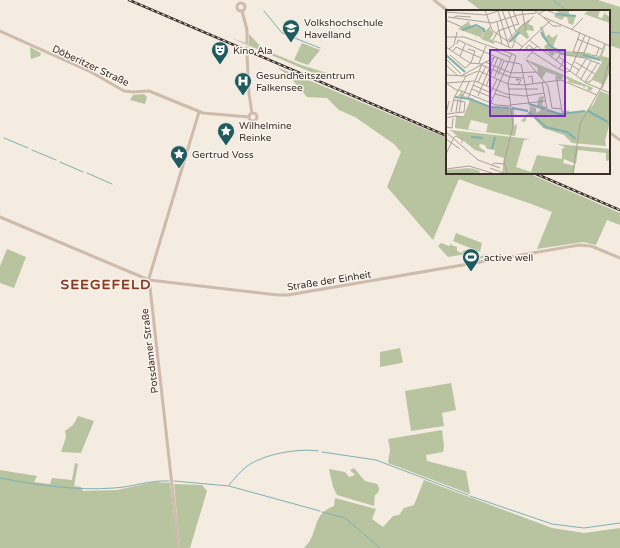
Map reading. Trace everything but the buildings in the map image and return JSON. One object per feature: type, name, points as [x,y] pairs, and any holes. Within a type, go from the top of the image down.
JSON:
[{"type":"street","points":[[434,0],[447,10]]},
{"type":"street","points":[[242,11],[245,7],[243,2],[237,7],[242,11],[247,30],[247,42]]},
{"type":"street","name":"Döberitzer Straße","points":[[0,31],[91,72],[124,91],[145,91],[154,93],[199,112],[249,117]]},
{"type":"street","points":[[247,54],[249,94],[252,113],[256,116],[255,120],[251,121],[249,117],[252,113]]},
{"type":"street","name":"Potsdamer Straße","points":[[179,548],[149,280],[199,112]]},
{"type":"street","points":[[610,133],[620,140]]},
{"type":"street","name":"Straße der Einheit","points":[[0,218],[149,280],[288,295],[579,246],[591,246],[620,258]]},
{"type":"green space","points":[[467,0],[598,0],[620,7],[620,49],[610,45],[610,10],[481,10]]},
{"type":"green space","points":[[249,34],[263,49],[301,65],[327,73],[325,78],[231,38],[249,44]]},
{"type":"green space","points":[[302,43],[320,50],[308,65],[294,60]]},
{"type":"green space","points":[[30,47],[41,53],[40,56],[31,59]]},
{"type":"green space","points":[[277,67],[446,138],[446,174],[530,174],[620,213],[620,225],[607,220],[596,245],[583,242],[537,249],[552,212],[459,179],[433,240],[387,187],[401,152],[394,144],[355,117],[339,110],[327,98],[307,97],[289,76]]},
{"type":"green space","points":[[144,94],[147,97],[145,104],[130,100],[133,95]]},
{"type":"green space","points":[[456,233],[482,243],[480,252],[453,241]]},
{"type":"green space","points":[[441,243],[449,246],[452,243],[451,245],[457,247],[457,251],[462,253],[464,250],[479,257],[487,254],[489,257],[470,260],[467,254],[448,257],[438,246]]},
{"type":"green space","points":[[7,249],[26,257],[14,288],[0,283],[0,266]]},
{"type":"green space","points":[[400,348],[403,362],[380,367],[380,352]]},
{"type":"green space","points":[[451,383],[456,410],[442,413],[444,426],[411,431],[405,391]]},
{"type":"green space","points":[[78,416],[94,421],[81,453],[61,452],[66,437],[65,431],[73,425]]},
{"type":"green space","points":[[442,430],[444,446],[443,452],[426,455],[427,461],[466,471],[470,494],[388,463],[390,450],[388,439]]},
{"type":"green space","points":[[75,463],[78,464],[74,486],[81,487],[83,491],[117,490],[154,482],[170,483],[178,548],[0,548],[0,470],[37,476],[34,482],[50,484],[52,478],[72,480]]},
{"type":"green space","points":[[354,468],[365,481],[377,484],[379,490],[375,495],[374,506],[337,495],[333,487],[329,469],[345,472],[349,477],[355,475],[350,470]]},
{"type":"green space","points":[[424,480],[552,528],[584,533],[620,528],[620,548],[304,548],[312,536],[321,514],[334,506],[335,498],[376,509],[372,519],[383,527],[393,516],[399,515],[404,508],[414,505]]},
{"type":"green space","points":[[174,484],[202,485],[207,491],[190,548],[180,548]]},
{"type":"waterway","points":[[553,0],[566,10]]},
{"type":"waterway","points":[[264,11],[282,33],[320,48]]},
{"type":"waterway","points":[[610,32],[620,33]]},
{"type":"waterway","points":[[4,138],[28,148]]},
{"type":"waterway","points":[[32,150],[56,160]]},
{"type":"waterway","points":[[60,162],[83,172]]},
{"type":"waterway","points":[[87,173],[112,184]]},
{"type":"waterway","points":[[229,485],[246,467],[253,462],[271,455],[301,450],[318,451]]},
{"type":"waterway","points":[[322,452],[376,460],[468,495]]},
{"type":"waterway","points":[[0,478],[42,485],[85,489],[100,489],[169,481]]},
{"type":"waterway","points":[[174,481],[229,486],[320,511]]},
{"type":"waterway","points":[[470,496],[552,524],[584,528],[620,523]]},
{"type":"waterway","points":[[322,512],[345,518],[380,548]]},
{"type":"tunnel","points":[[247,42],[247,54]]},
{"type":"railway","points":[[129,0],[446,136]]},
{"type":"railway","points":[[536,174],[620,210]]},
{"type":"place","name":"Volkshochschule Havelland","points":[[291,43]]},
{"type":"place","name":"Kino Ala","points":[[220,65]]},
{"type":"place","name":"Gesundheitszentrum Falkensee","points":[[243,96]]},
{"type":"place","name":"Wilhelmine Reinke","points":[[226,146]]},
{"type":"place","name":"Gertrud Voss","points":[[179,169]]},
{"type":"place","name":"active well","points":[[471,272]]},
{"type":"district","name":"SEEGEFELD","points":[[106,284]]}]
